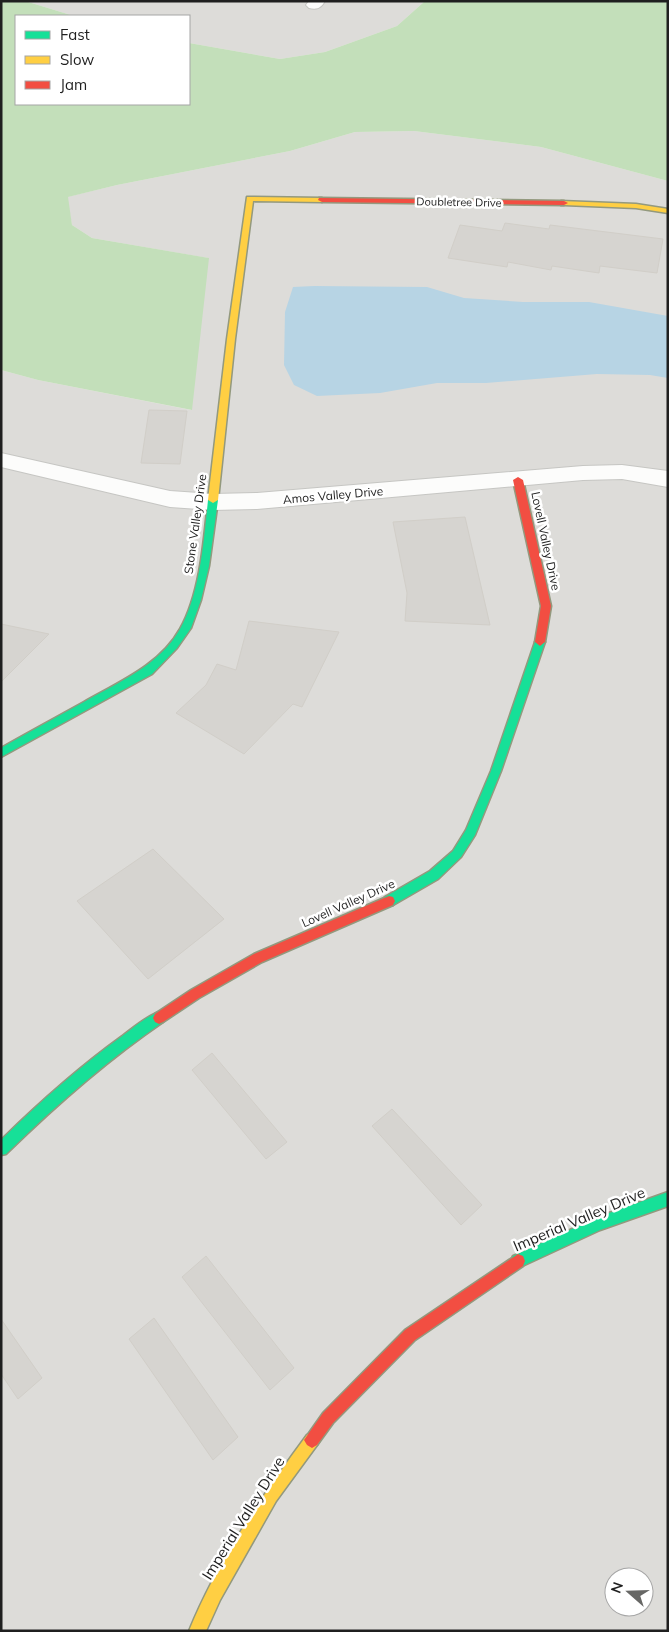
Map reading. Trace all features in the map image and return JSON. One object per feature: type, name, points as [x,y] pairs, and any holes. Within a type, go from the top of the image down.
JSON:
[{"type":"street","name":"Doubletree Drive","points":[[250,199],[600,204],[636,206],[668,211]]},
{"type":"street","name":"Stone Valley Drive","points":[[1,753],[148,671],[168,652],[186,628],[198,593],[213,502],[231,339],[250,199]]},
{"type":"street","name":"Amos Valley Drive","points":[[1,460],[170,499],[213,502],[257,501],[584,473],[622,472],[668,479]]},
{"type":"street","name":"Lovell Valley Drive","points":[[1,1149],[36,1115],[137,1032],[195,994],[258,958],[396,898],[434,875],[457,854],[471,832],[493,779],[539,646],[546,606],[518,480]]},
{"type":"street","name":"Imperial Valley Drive","points":[[197,1631],[214,1594],[271,1496],[328,1418],[410,1335],[511,1264],[598,1224],[668,1199]]},
{"type":"shaded area","points":[[25,1],[425,1],[397,26],[325,52],[280,59],[190,43],[190,15],[71,15]]},
{"type":"shaded area","points":[[414,131],[541,147],[668,181],[668,1631],[1,1631],[1,370],[38,380],[191,410],[208,258],[92,238],[72,225],[67,197],[117,185],[290,151],[355,132]]},
{"type":"green space","points":[[1,1],[25,1],[71,15],[15,15],[15,105],[190,105],[190,43],[280,59],[325,52],[397,26],[425,1],[668,1],[668,181],[541,147],[414,131],[355,132],[290,151],[117,185],[68,197],[72,225],[92,238],[209,258],[192,410],[38,380],[1,370]]},
{"type":"water","points":[[293,287],[427,287],[464,298],[523,302],[589,302],[668,316],[668,378],[650,375],[597,374],[486,383],[437,383],[380,393],[317,396],[294,385],[284,365],[285,312]]},
{"type":"building","points":[[505,223],[549,229],[550,225],[663,239],[657,273],[600,266],[599,273],[552,266],[551,270],[508,262],[507,267],[448,258],[460,225],[502,231]]},
{"type":"building","points":[[149,410],[187,411],[180,464],[141,463]]},
{"type":"building","points":[[465,517],[490,625],[405,621],[407,593],[393,522]]},
{"type":"building","points":[[249,621],[339,632],[302,707],[293,704],[244,754],[176,713],[206,685],[217,664],[236,670]]},
{"type":"building","points":[[1,624],[49,634],[1,682]]},
{"type":"building","points":[[153,849],[224,919],[148,979],[77,901]]},
{"type":"building","points":[[212,1053],[287,1142],[266,1159],[192,1070]]},
{"type":"building","points":[[392,1109],[482,1205],[461,1225],[372,1126]]},
{"type":"building","points":[[206,1256],[294,1368],[270,1390],[182,1277]]},
{"type":"building","points":[[154,1318],[238,1437],[213,1460],[129,1339]]},
{"type":"building","points":[[1,1319],[42,1378],[18,1399],[1,1374]]},
{"type":"traffic: fast","points":[[1,753],[148,671],[174,645],[183,634],[192,615],[201,583],[213,500]]},
{"type":"traffic: fast","points":[[389,901],[434,875],[457,854],[471,832],[496,771],[540,642]]},
{"type":"traffic: fast","points":[[1,1149],[77,1079],[117,1047],[159,1018]]},
{"type":"traffic: fast","points":[[518,1261],[598,1224],[668,1199]]},
{"type":"traffic: slow","points":[[213,500],[231,339],[250,199],[322,200]]},
{"type":"traffic: slow","points":[[564,203],[636,206],[668,211]]},
{"type":"traffic: slow","points":[[197,1631],[214,1594],[271,1496],[312,1440]]},
{"type":"traffic: jam","points":[[322,200],[564,203]]},
{"type":"traffic: jam","points":[[518,480],[546,606],[540,642]]},
{"type":"traffic: jam","points":[[159,1018],[195,994],[258,958],[389,901]]},
{"type":"traffic: jam","points":[[312,1440],[328,1418],[410,1335],[518,1261]]}]
